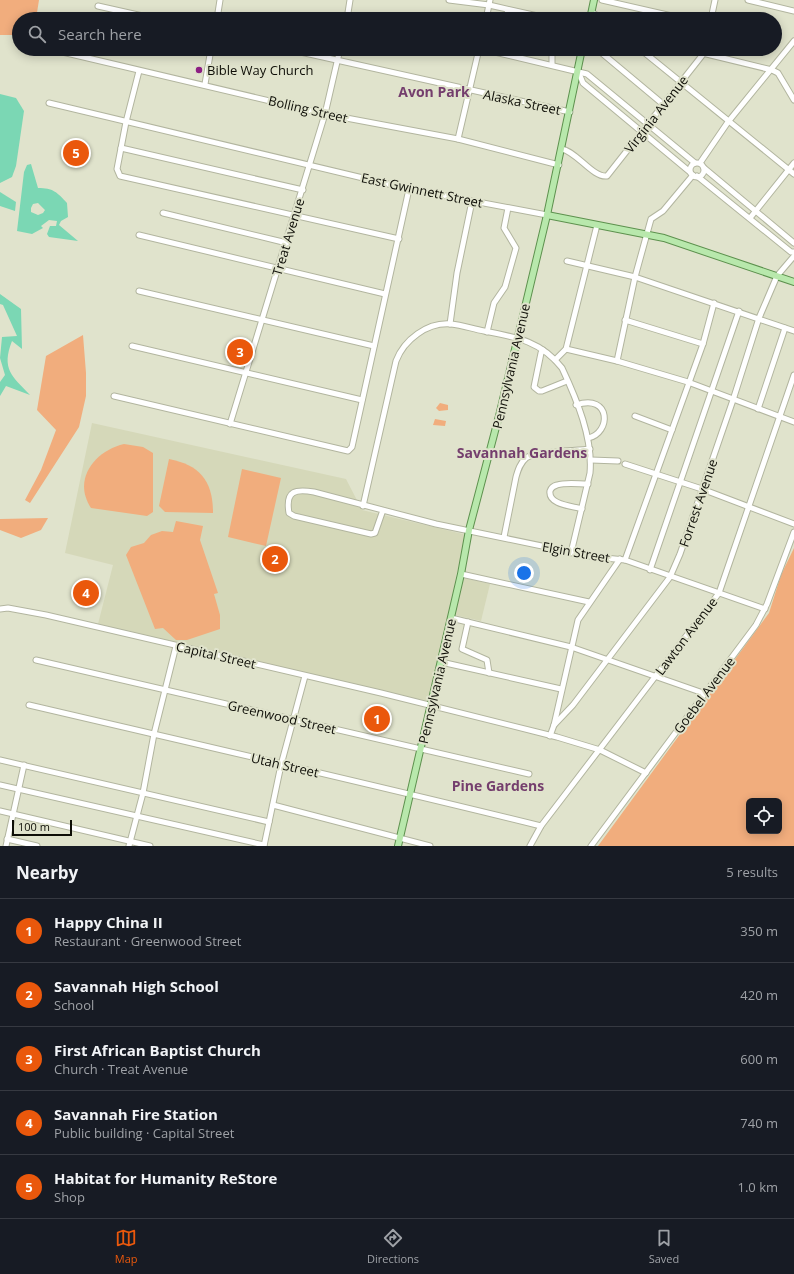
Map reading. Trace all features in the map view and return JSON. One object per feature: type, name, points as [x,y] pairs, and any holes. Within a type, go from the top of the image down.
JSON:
[{"type":"main road","points":[[592,12],[594,0]]},
{"type":"main road","name":"Pennsylvania Avenue","points":[[398,846],[461,574],[469,530],[486,471],[559,165],[581,56]]},
{"type":"main road","name":"East Gwinnett Street","points":[[547,215],[664,238],[794,282]]},
{"type":"street","points":[[218,12],[220,0]]},
{"type":"street","points":[[348,12],[350,0]]},
{"type":"street","points":[[449,0],[489,3],[517,12]]},
{"type":"street","points":[[602,0],[654,12]]},
{"type":"street","points":[[712,12],[715,0]]},
{"type":"street","points":[[748,0],[794,11]]},
{"type":"street","points":[[98,6],[125,12]]},
{"type":"street","points":[[694,174],[691,165],[697,163],[728,122],[772,70],[794,41]]},
{"type":"street","name":"Bolling Street","points":[[78,56],[139,71],[205,84],[326,114],[458,139],[559,165]]},
{"type":"street","points":[[205,84],[210,56]]},
{"type":"street","name":"Alaska Street","points":[[316,56],[570,112]]},
{"type":"street","name":"Treat Avenue","points":[[230,424],[326,114],[338,56]]},
{"type":"street","points":[[458,139],[477,56]]},
{"type":"street","points":[[515,56],[552,64],[587,74],[794,243]]},
{"type":"street","points":[[552,56],[552,64]]},
{"type":"street","points":[[605,56],[664,105]]},
{"type":"street","points":[[648,56],[794,174]]},
{"type":"street","name":"Virginia Avenue","points":[[562,149],[570,151],[599,175],[604,176],[609,174],[681,84],[701,56]]},
{"type":"street","points":[[722,56],[778,73],[794,100]]},
{"type":"street","points":[[139,71],[116,169],[120,176],[399,239]]},
{"type":"street","points":[[578,71],[583,83],[791,252],[794,252]]},
{"type":"street","name":"East Gwinnett Street","points":[[49,103],[310,164],[409,189],[547,215]]},
{"type":"street","points":[[121,148],[303,190]]},
{"type":"street","points":[[750,218],[794,163]]},
{"type":"street","points":[[694,174],[702,175],[704,168]]},
{"type":"street","points":[[617,361],[635,277],[651,219],[663,211],[694,174]]},
{"type":"street","points":[[114,396],[348,451],[352,447],[409,189]]},
{"type":"street","points":[[450,324],[457,273],[472,201]]},
{"type":"street","points":[[487,332],[494,303],[502,293],[507,282],[516,248],[504,228],[508,208]]},
{"type":"street","points":[[163,213],[287,243]]},
{"type":"street","points":[[556,360],[566,349],[597,225]]},
{"type":"street","points":[[138,235],[385,294]]},
{"type":"street","name":"Forrest Avenue","points":[[554,725],[573,705],[670,577],[680,554],[733,400],[759,318],[777,276],[794,256]]},
{"type":"street","points":[[567,260],[635,277],[739,311],[794,331]]},
{"type":"street","points":[[139,291],[374,346]]},
{"type":"street","points":[[550,736],[554,725],[578,620],[622,560],[657,474],[688,382],[703,344],[714,304]]},
{"type":"street","points":[[650,570],[739,311]]},
{"type":"street","points":[[625,320],[703,344]]},
{"type":"street","points":[[363,506],[381,423],[400,352],[406,343],[418,333],[436,326],[450,324],[518,338],[543,350],[556,360],[567,381],[588,438],[591,460],[588,484],[571,553]]},
{"type":"street","points":[[758,409],[786,328]]},
{"type":"street","points":[[132,346],[362,400]]},
{"type":"street","points":[[566,349],[617,361],[688,382],[794,422]]},
{"type":"street","points":[[543,350],[534,387],[539,391],[567,381]]},
{"type":"street","name":"Lawton Avenue","points":[[530,846],[541,826],[719,593],[794,375]]},
{"type":"street","points":[[576,405],[592,403],[597,404],[603,409],[604,413],[600,432],[594,437],[588,438]]},
{"type":"street","points":[[634,416],[672,430]]},
{"type":"street","points":[[504,538],[518,468],[523,461],[532,455],[590,449]]},
{"type":"street","points":[[591,460],[618,461]]},
{"type":"street","points":[[625,464],[702,489],[794,524]]},
{"type":"street","points":[[582,509],[556,502],[551,497],[551,490],[556,485],[588,484]]},
{"type":"street","name":"Elgin Street","points":[[384,510],[378,529],[375,533],[371,534],[294,516],[289,512],[288,505],[290,496],[295,491],[301,490],[384,510],[436,524],[571,553],[622,560],[764,609]]},
{"type":"street","name":"Goebel Avenue","points":[[591,846],[706,694],[756,625],[764,609],[794,532]]},
{"type":"street","points":[[461,574],[590,602]]},
{"type":"street","name":"Capital Street","points":[[0,609],[8,608],[46,615],[431,706],[550,736],[600,750],[646,773]]},
{"type":"street","points":[[451,618],[571,647],[706,694]]},
{"type":"street","points":[[468,622],[462,649],[487,660],[489,673]]},
{"type":"street","points":[[129,844],[143,792],[154,734],[176,646]]},
{"type":"street","name":"Greenwood Street","points":[[36,660],[529,774]]},
{"type":"street","points":[[441,662],[562,689]]},
{"type":"street","points":[[0,785],[264,846],[281,765],[305,676]]},
{"type":"street","name":"Utah Street","points":[[29,705],[281,765],[410,793],[541,826]]},
{"type":"street","points":[[0,760],[269,822]]},
{"type":"street","points":[[6,846],[24,765]]},
{"type":"street","points":[[273,805],[430,846]]},
{"type":"street","points":[[0,811],[129,844],[150,846]]},
{"type":"street","points":[[8,839],[37,846]]},
{"type":"shaded area","points":[[0,0],[39,0],[37,12],[12,12],[12,35],[0,35]]},
{"type":"shaded area","points":[[0,94],[16,98],[24,111],[16,166],[12,177],[0,183]]},
{"type":"shaded area","points":[[31,164],[38,188],[54,191],[67,203],[68,217],[61,221],[59,225],[78,241],[49,237],[47,234],[50,226],[56,226],[57,221],[49,220],[41,226],[43,228],[32,234],[17,231],[24,172],[27,165]],"holes":[[[38,203],[45,210],[43,213],[38,215],[31,212],[33,204]]]},
{"type":"shaded area","points":[[0,192],[16,202],[15,211],[0,206]]},
{"type":"shaded area","points":[[0,294],[21,309],[22,349],[12,341],[9,351],[8,365],[13,377],[30,395],[6,386],[0,396],[0,382],[5,375],[0,358],[2,337],[17,336],[3,305],[0,304]]},
{"type":"shaded area","points":[[83,335],[86,396],[79,427],[30,503],[25,500],[41,470],[56,430],[37,410],[46,356]]},
{"type":"shaded area","points":[[440,403],[448,405],[448,410],[439,411],[436,408]]},
{"type":"shaded area","points":[[435,419],[446,421],[445,426],[433,425]]},
{"type":"shaded area","points":[[92,423],[346,479],[362,510],[467,535],[457,572],[431,706],[98,624],[113,565],[65,553]]},
{"type":"shaded area","points":[[124,444],[143,447],[153,453],[153,512],[147,516],[91,508],[86,497],[84,487],[85,477],[90,468],[104,453]]},
{"type":"shaded area","points":[[169,459],[189,465],[203,476],[210,492],[213,513],[165,512],[159,506]]},
{"type":"shaded area","points":[[242,469],[281,478],[266,546],[228,537]]},
{"type":"shaded area","points":[[48,518],[41,530],[21,538],[0,530],[0,519]]},
{"type":"shaded area","points":[[176,521],[203,526],[200,540],[218,593],[214,594],[220,615],[220,629],[187,640],[176,640],[163,628],[155,629],[126,555],[131,547],[144,543],[151,535],[162,531],[173,532]]},
{"type":"shaded area","points":[[794,548],[794,846],[598,846],[769,613],[781,575]]},
{"type":"shaded area","points":[[464,578],[490,584],[481,621],[455,615]]},
{"type":"place","name":"Bible Way Church","points":[[199,70]]},
{"type":"place","name":"Habitat for Humanity ReStore","points":[[76,153]]},
{"type":"place","name":"First African Baptist Church","points":[[240,352]]},
{"type":"place","name":"Savannah High School","points":[[275,559]]},
{"type":"place","name":"Savannah Fire Station","points":[[86,593]]},
{"type":"place","name":"Happy China II","points":[[377,719]]},
{"type":"district","name":"Avon Park","points":[[434,92]]},
{"type":"district","name":"Savannah Gardens","points":[[522,453]]},
{"type":"district","name":"Pine Gardens","points":[[498,786]]}]
